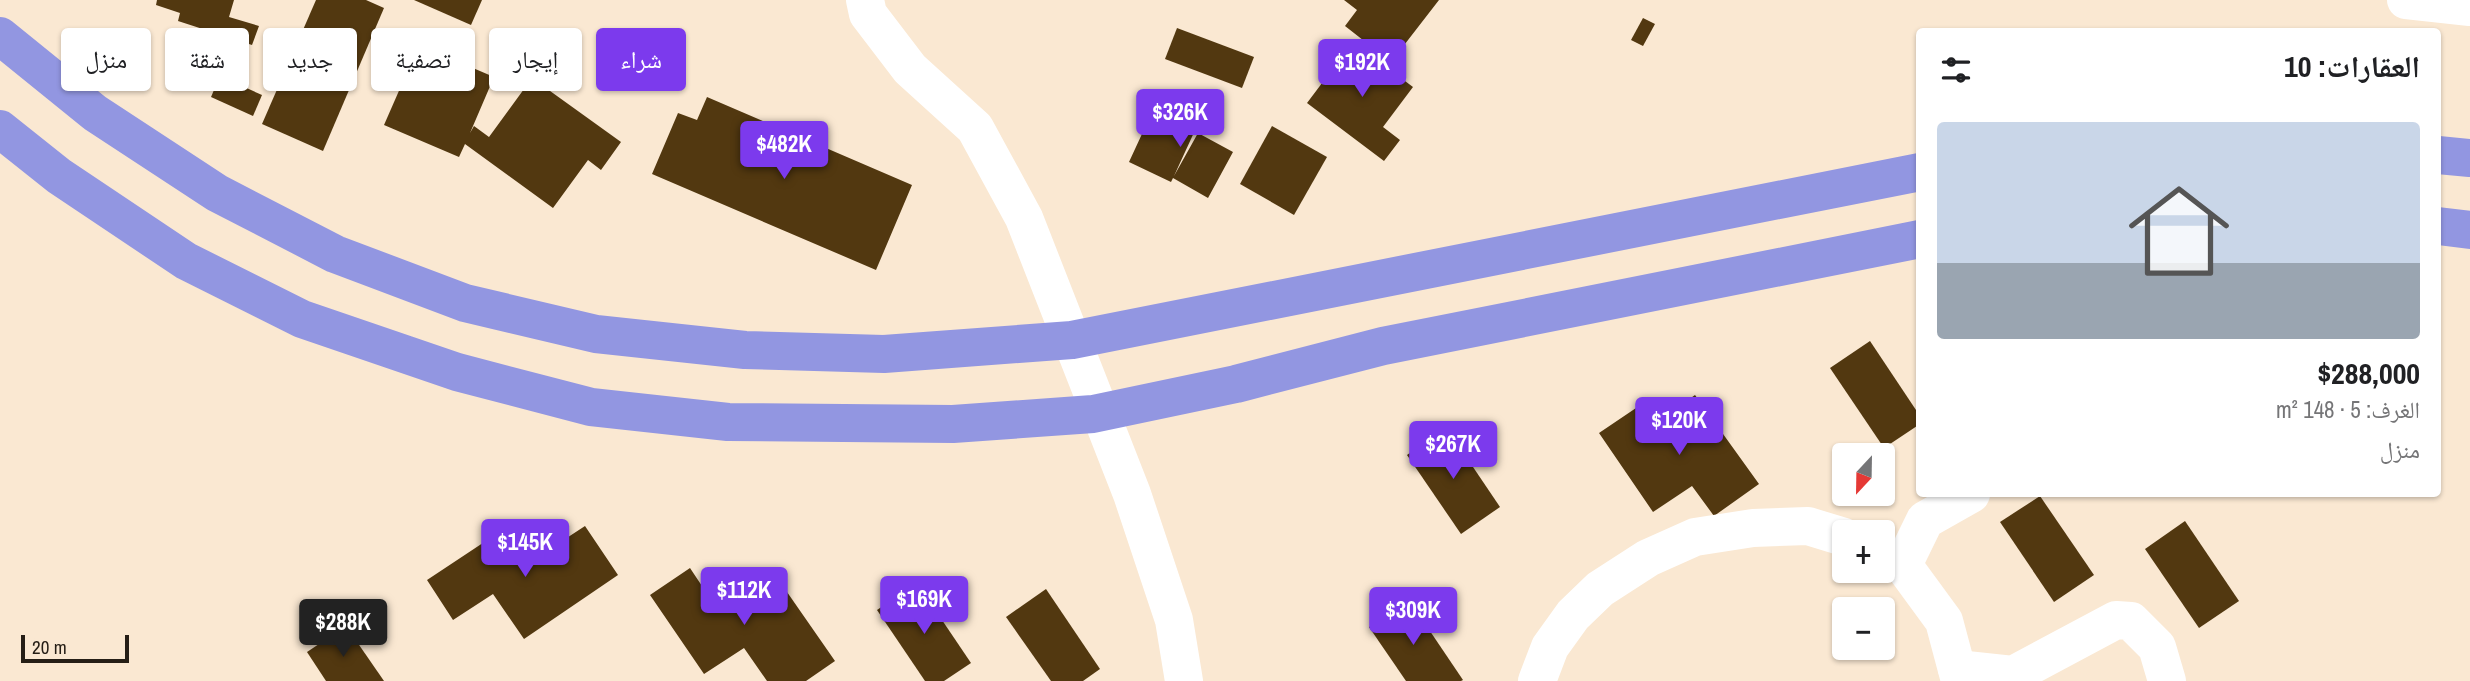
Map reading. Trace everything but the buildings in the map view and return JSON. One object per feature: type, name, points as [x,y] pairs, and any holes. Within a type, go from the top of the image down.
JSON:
[{"type":"highway","points":[[0,36],[95,113],[217,193],[335,254],[465,303],[596,334],[745,350],[884,354],[1072,340],[1916,173]]},
{"type":"highway","points":[[0,129],[59,176],[186,261],[302,318],[457,372],[590,407],[728,422],[953,424],[1093,414],[1236,384],[1383,346],[1916,240]]},
{"type":"highway","points":[[2441,155],[2470,158]]},
{"type":"highway","points":[[2441,226],[2470,230]]},
{"type":"street","points":[[2406,0],[2470,8]]},
{"type":"street","points":[[861,5],[910,69],[975,128],[1024,218],[1132,494],[1174,620],[1184,681]]},
{"type":"street","points":[[1895,557],[1925,520],[1966,497]]},
{"type":"street","points":[[1537,681],[1550,647],[1573,615],[1600,590],[1648,558],[1695,537],[1754,528],[1808,526],[1832,533]]},
{"type":"street","points":[[1895,561],[1944,621],[1959,675],[2013,675],[2116,620],[2130,621],[2157,648],[2167,681]]}]
